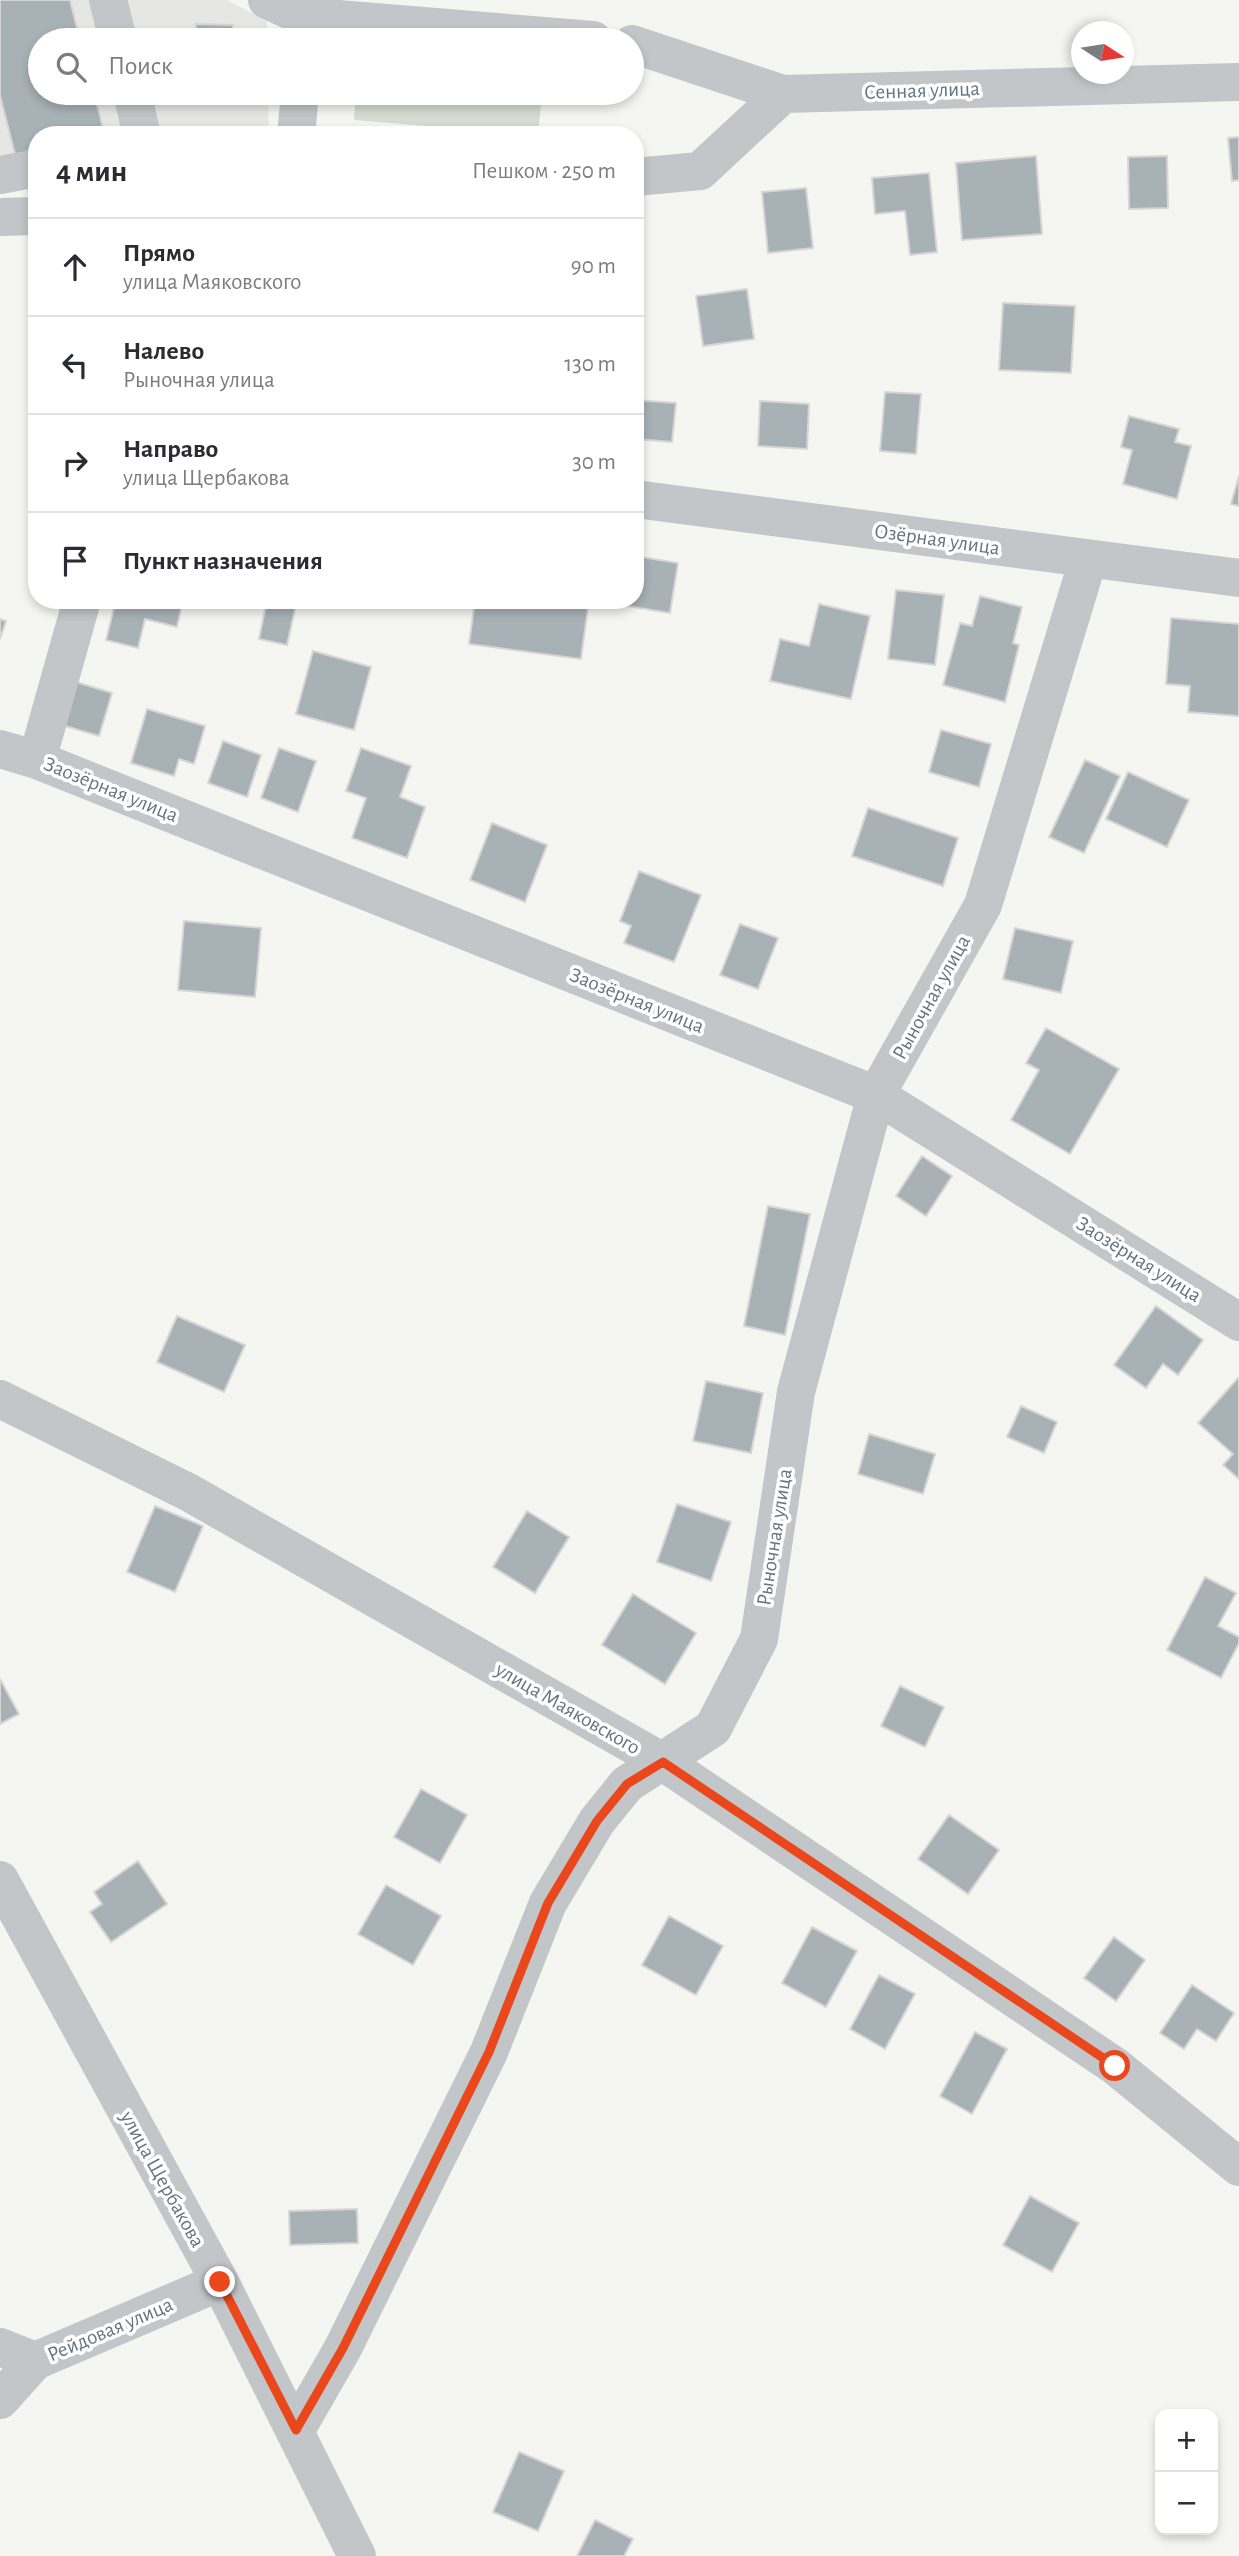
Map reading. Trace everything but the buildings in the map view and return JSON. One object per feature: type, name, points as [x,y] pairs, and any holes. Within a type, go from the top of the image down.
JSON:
[{"type":"street","points":[[108,0],[115,28]]},
{"type":"street","points":[[267,0],[302,28]]},
{"type":"street","name":"Сенная улица","points":[[644,48],[783,94],[1239,82]]},
{"type":"street","points":[[644,176],[700,171],[783,94]]},
{"type":"street","points":[[135,105],[140,126]]},
{"type":"street","points":[[297,126],[299,105]]},
{"type":"street","points":[[0,175],[28,170]]},
{"type":"street","points":[[0,217],[28,216]]},
{"type":"street","name":"Озёрная улица","points":[[644,500],[1239,578]]},
{"type":"street","name":"Рыночная улица","points":[[296,2430],[343,2348],[489,2052],[548,1903],[597,1821],[627,1784],[713,1728],[759,1639],[796,1392],[876,1095],[983,905],[1088,559]]},
{"type":"street","points":[[37,760],[79,609]]},
{"type":"street","name":"Заозёрная улица","points":[[0,749],[37,760],[876,1095],[1239,1322]]},
{"type":"street","name":"улица Маяковского","points":[[0,1399],[188,1492],[663,1762],[1115,2066],[1239,2167]]},
{"type":"street","name":"улица Щербакова","points":[[0,1880],[220,2282],[357,2556]]},
{"type":"street","name":"Рейдовая улица","points":[[0,2347],[35,2361],[220,2282]]},
{"type":"street","points":[[0,2400],[35,2361]]},
{"type":"shaded area","points":[[0,0],[227,0],[267,21],[267,28],[28,28],[28,105],[268,105],[269,126],[28,126],[28,148],[0,187]]},
{"type":"shaded area","points":[[355,105],[541,105],[539,126],[428,126],[354,120]]},
{"type":"route","points":[[220,2282],[296,2430],[343,2348],[489,2052],[548,1903],[597,1821],[627,1784],[663,1762],[1115,2066]]}]
